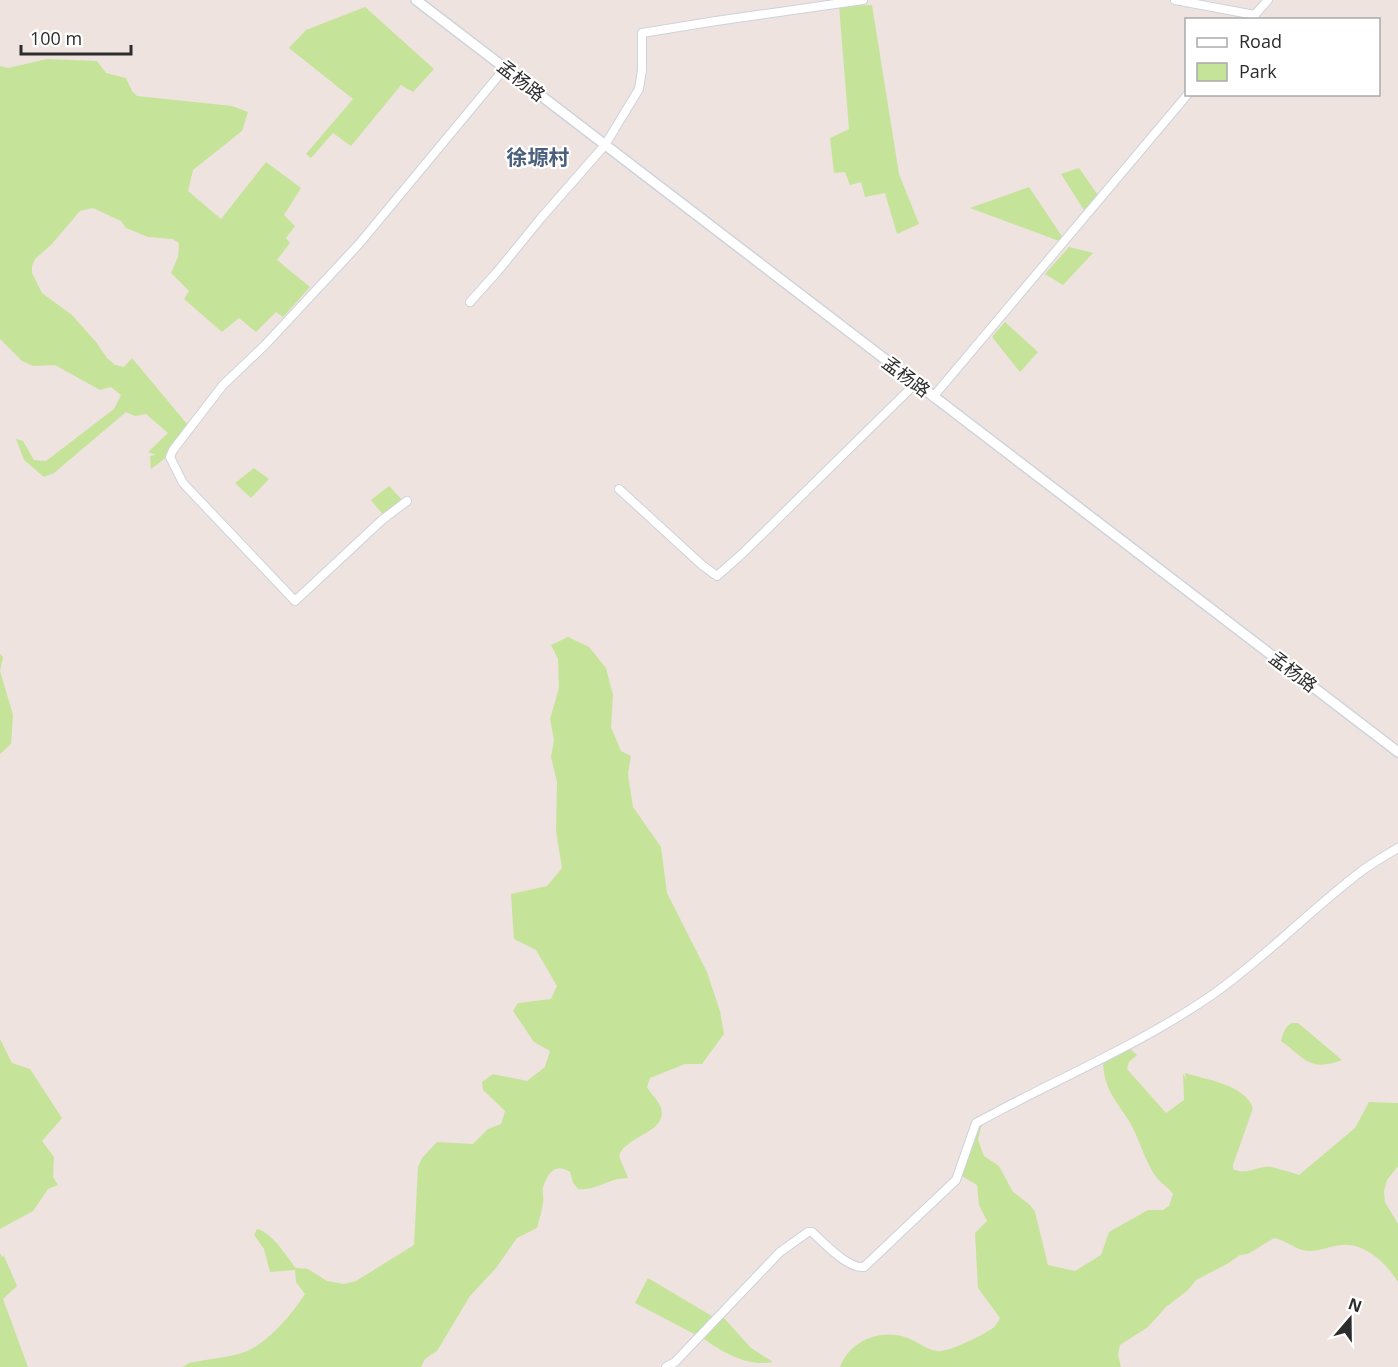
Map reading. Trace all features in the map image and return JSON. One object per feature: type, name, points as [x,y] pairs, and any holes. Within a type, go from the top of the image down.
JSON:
[{"type":"street","name":"孟杨路","points":[[416,0],[1398,752]]},
{"type":"street","points":[[470,302],[605,145],[639,89],[642,70],[642,33],[863,0]]},
{"type":"street","points":[[1174,0],[1253,17],[1268,0]]},
{"type":"street","points":[[407,501],[382,520],[295,601],[183,483],[171,457],[173,450],[223,385],[265,345],[359,244],[505,68]]},
{"type":"street","points":[[933,397],[1186,96]]},
{"type":"street","points":[[619,489],[717,576],[915,384]]},
{"type":"street","points":[[666,1367],[675,1362],[780,1252],[808,1232],[812,1232],[857,1268],[864,1267],[956,1180],[976,1123],[1029,1094],[1074,1074],[1210,996],[1241,973],[1364,869],[1398,848]]},
{"type":"green space","points":[[872,5],[899,174],[919,224],[897,234],[885,193],[865,197],[861,182],[850,185],[845,172],[834,173],[830,138],[849,129],[839,6]]},
{"type":"green space","points":[[365,7],[434,69],[413,92],[401,85],[351,146],[333,133],[311,158],[306,154],[353,99],[289,48],[306,30]]},
{"type":"green space","points":[[47,59],[97,61],[106,73],[126,78],[137,96],[232,106],[248,112],[242,131],[193,170],[188,191],[221,219],[266,162],[301,188],[284,215],[295,226],[286,238],[290,243],[277,260],[310,287],[283,317],[276,312],[256,332],[239,318],[222,332],[184,299],[189,291],[171,273],[178,257],[179,243],[172,239],[148,237],[126,228],[121,221],[93,208],[80,211],[51,245],[35,259],[32,273],[42,293],[72,315],[115,365],[124,367],[132,358],[187,424],[168,456],[151,469],[150,456],[156,455],[148,452],[168,433],[146,414],[135,416],[126,412],[54,473],[44,477],[24,460],[16,439],[23,441],[34,460],[46,461],[114,409],[121,395],[111,387],[100,390],[55,365],[33,366],[22,361],[0,339],[0,66],[8,68]]},
{"type":"green space","points":[[1079,168],[1102,201],[1089,218],[1061,174]]},
{"type":"green space","points":[[1029,187],[1067,244],[970,208]]},
{"type":"green space","points":[[1069,247],[1093,253],[1063,285],[1045,274]]},
{"type":"green space","points":[[1005,322],[1038,352],[1020,372],[992,337]]},
{"type":"green space","points":[[254,468],[269,479],[251,498],[235,483]]},
{"type":"green space","points":[[389,486],[404,502],[385,517],[371,500]]},
{"type":"green space","points":[[568,637],[589,647],[606,668],[613,695],[611,727],[621,751],[631,756],[628,774],[633,807],[661,847],[667,893],[707,972],[720,1011],[724,1034],[702,1064],[685,1064],[650,1078],[647,1087],[660,1105],[661,1116],[653,1129],[630,1143],[619,1156],[628,1178],[591,1188],[578,1189],[573,1183],[570,1172],[565,1169],[556,1169],[549,1174],[543,1188],[543,1203],[537,1228],[517,1238],[496,1268],[470,1296],[437,1351],[425,1359],[421,1367],[183,1367],[189,1363],[232,1356],[254,1348],[279,1327],[305,1294],[296,1282],[295,1270],[270,1272],[264,1249],[254,1235],[257,1229],[274,1240],[296,1268],[308,1269],[327,1281],[344,1284],[356,1281],[414,1245],[418,1167],[422,1158],[437,1142],[473,1144],[488,1129],[501,1124],[505,1111],[483,1090],[482,1082],[493,1074],[527,1081],[545,1067],[550,1051],[534,1042],[513,1011],[518,1003],[551,999],[557,986],[536,950],[514,939],[511,894],[547,886],[562,868],[556,831],[557,782],[551,757],[554,740],[550,719],[559,688],[558,659],[551,645]]},
{"type":"green space","points":[[0,654],[3,657],[0,671]]},
{"type":"green space","points":[[0,671],[13,715],[11,744],[0,754]]},
{"type":"green space","points":[[1292,1023],[1298,1023],[1342,1060],[1322,1065],[1308,1062],[1281,1041],[1286,1028]]},
{"type":"green space","points":[[0,1039],[12,1063],[30,1069],[62,1118],[42,1141],[54,1157],[53,1177],[58,1185],[48,1189],[33,1211],[0,1229]]},
{"type":"green space","points":[[1128,1047],[1137,1055],[1129,1062],[1127,1069],[1166,1113],[1184,1100],[1183,1073],[1186,1080],[1185,1073],[1224,1084],[1242,1093],[1253,1108],[1233,1165],[1233,1169],[1238,1171],[1271,1167],[1299,1175],[1355,1128],[1369,1102],[1398,1103],[1398,1166],[1387,1180],[1384,1191],[1385,1202],[1398,1224],[1398,1282],[1381,1261],[1359,1247],[1342,1245],[1304,1251],[1274,1238],[1196,1280],[1148,1327],[1120,1345],[1118,1355],[1121,1367],[840,1367],[851,1350],[859,1343],[878,1336],[898,1335],[930,1349],[942,1351],[985,1333],[999,1320],[1000,1318],[978,1288],[975,1233],[987,1221],[979,1205],[977,1185],[962,1176],[973,1133],[983,1119],[978,1140],[984,1156],[999,1166],[1013,1192],[1030,1205],[1035,1212],[1048,1265],[1075,1271],[1101,1255],[1109,1232],[1148,1210],[1163,1210],[1169,1206],[1173,1194],[1156,1177],[1133,1128],[1111,1093],[1106,1080],[1103,1062]]},
{"type":"green space","points":[[0,1253],[2,1257],[4,1256],[17,1286],[3,1299],[28,1367],[0,1367]]},
{"type":"green space","points":[[648,1278],[717,1319],[700,1337],[635,1303]]},
{"type":"green space","points":[[723,1317],[751,1348],[773,1362],[745,1361],[728,1354],[704,1339]]},
{"type":"district","name":"徐塬村","points":[[538,158]]}]
